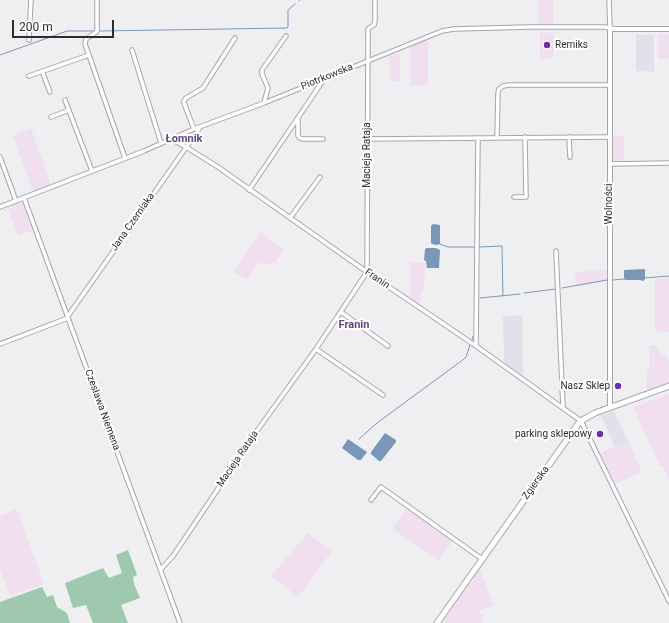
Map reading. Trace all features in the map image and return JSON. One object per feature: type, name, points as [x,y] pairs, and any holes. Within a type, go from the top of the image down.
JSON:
[{"type":"main road","name":"Zgierska","points":[[437,623],[573,430],[581,421],[590,415],[610,407],[669,386]]},
{"type":"street","points":[[29,40],[31,0]]},
{"type":"street","points":[[97,0],[97,30],[86,39],[85,44],[125,158]]},
{"type":"street","name":"Macieja Rataja","points":[[161,569],[173,556],[254,435],[316,349],[367,272],[367,61],[368,30],[375,22],[375,0]]},
{"type":"street","name":"Wolności","points":[[609,0],[610,407]]},
{"type":"street","name":"Piotrkowska","points":[[0,207],[445,30],[528,27],[669,29]]},
{"type":"street","points":[[264,103],[268,88],[262,74],[262,70],[286,36]]},
{"type":"street","points":[[194,130],[184,101],[186,98],[203,88],[235,38]]},
{"type":"street","points":[[132,50],[161,143]]},
{"type":"street","points":[[29,76],[89,55]]},
{"type":"street","points":[[42,71],[50,92]]},
{"type":"street","points":[[249,190],[323,79]]},
{"type":"street","points":[[497,138],[498,93],[499,89],[503,86],[610,85]]},
{"type":"street","points":[[65,100],[92,171]]},
{"type":"street","points":[[51,117],[69,110]]},
{"type":"street","points":[[298,117],[298,136],[300,138],[323,139]]},
{"type":"street","name":"Jana Czerniaka","points":[[68,317],[199,128]]},
{"type":"street","points":[[514,197],[526,197],[525,137]]},
{"type":"street","points":[[569,137],[570,157]]},
{"type":"street","points":[[367,138],[610,137]]},
{"type":"street","points":[[476,346],[478,138]]},
{"type":"street","name":"Franin","points":[[171,139],[218,167],[367,272],[476,346],[581,421]]},
{"type":"street","points":[[0,157],[16,201]]},
{"type":"street","points":[[610,164],[669,163]]},
{"type":"street","points":[[290,218],[320,177]]},
{"type":"street","name":"Czesława Niemena","points":[[24,198],[180,623]]},
{"type":"street","points":[[556,251],[563,407]]},
{"type":"street","points":[[341,312],[388,346]]},
{"type":"street","points":[[0,344],[68,317]]},
{"type":"street","points":[[316,349],[383,395]]},
{"type":"street","points":[[581,421],[669,601]]},
{"type":"street","points":[[371,500],[381,487],[482,559]]},
{"type":"shaded area","points":[[539,0],[553,0],[553,24],[539,24]]},
{"type":"shaded area","name":"Remiks","points":[[540,32],[554,33],[554,58],[540,58]]},
{"type":"shaded area","points":[[636,33],[638,35],[654,35],[654,72],[636,71]]},
{"type":"shaded area","points":[[658,34],[669,34],[669,59],[658,59]]},
{"type":"shaded area","points":[[428,39],[428,85],[410,86],[410,46]]},
{"type":"shaded area","points":[[400,53],[400,81],[390,81],[389,56]]},
{"type":"shaded area","points":[[31,128],[51,185],[33,192],[13,136]]},
{"type":"shaded area","points":[[624,135],[624,162],[615,162],[613,161],[613,136]]},
{"type":"shaded area","points":[[22,200],[34,230],[18,236],[7,206]]},
{"type":"shaded area","points":[[260,232],[284,249],[275,263],[262,264],[259,262],[246,279],[234,272]]},
{"type":"shaded area","points":[[410,263],[426,263],[420,303],[410,299]]},
{"type":"shaded area","points":[[606,270],[606,281],[576,286],[575,273]]},
{"type":"shaded area","points":[[669,278],[669,332],[655,331],[655,279]]},
{"type":"shaded area","points":[[522,315],[522,375],[504,362],[503,316]]},
{"type":"shaded area","points":[[649,345],[655,345],[658,351],[665,355],[668,359],[669,382],[647,390],[647,370],[649,370]]},
{"type":"shaded area","points":[[669,394],[669,479],[663,466],[660,467],[633,407]]},
{"type":"shaded area","points":[[614,411],[628,441],[615,447],[601,416]]},
{"type":"shaded area","points":[[628,441],[642,472],[615,484],[601,453]]},
{"type":"shaded area","points":[[407,508],[453,541],[438,561],[392,528]]},
{"type":"shaded area","points":[[17,509],[44,584],[10,596],[0,570],[0,516]]},
{"type":"shaded area","points":[[308,533],[332,551],[298,597],[271,576]]},
{"type":"shaded area","points":[[480,568],[494,606],[479,610],[484,623],[442,623],[473,580],[472,579]]},
{"type":"green space","points":[[128,550],[137,575],[133,577],[134,584],[140,598],[121,605],[128,623],[93,623],[86,605],[73,608],[65,583],[103,568],[109,578],[122,573],[116,555]]},
{"type":"green space","points":[[42,587],[47,597],[53,595],[57,607],[67,613],[70,623],[0,623],[0,602]]},
{"type":"water","points":[[433,224],[440,225],[440,244],[437,245],[431,243],[431,226]]},
{"type":"water","points":[[436,248],[440,250],[439,268],[427,268],[426,261],[424,260],[425,249]]},
{"type":"water","points":[[645,269],[645,279],[643,281],[624,279],[624,270]]},
{"type":"water","points":[[385,433],[396,440],[396,442],[381,461],[379,461],[371,454],[371,452]]},
{"type":"water","points":[[348,439],[367,452],[361,460],[358,460],[342,448]]},
{"type":"waterway","points":[[100,31],[287,28],[288,10],[295,4]]},
{"type":"waterway","points":[[0,55],[67,31],[94,31]]},
{"type":"waterway","points":[[440,244],[448,247],[475,247]]},
{"type":"waterway","points":[[479,247],[502,246],[503,296]]},
{"type":"waterway","points":[[644,278],[669,276]]},
{"type":"waterway","points":[[613,280],[625,279]]},
{"type":"waterway","points":[[562,288],[607,280]]},
{"type":"waterway","points":[[524,293],[556,289]]},
{"type":"waterway","points":[[480,298],[520,294]]},
{"type":"waterway","points":[[472,340],[473,336]]},
{"type":"waterway","points":[[359,439],[377,423],[464,359],[470,345]]},
{"type":"place","name":"Remiks","points":[[547,45]]},
{"type":"place","name":"Nasz Sklep","points":[[618,386]]},
{"type":"place","name":"parking sklepowy","points":[[600,434]]},
{"type":"district","name":"Łomnik","points":[[184,139]]},
{"type":"district","name":"Franin","points":[[354,325]]}]
